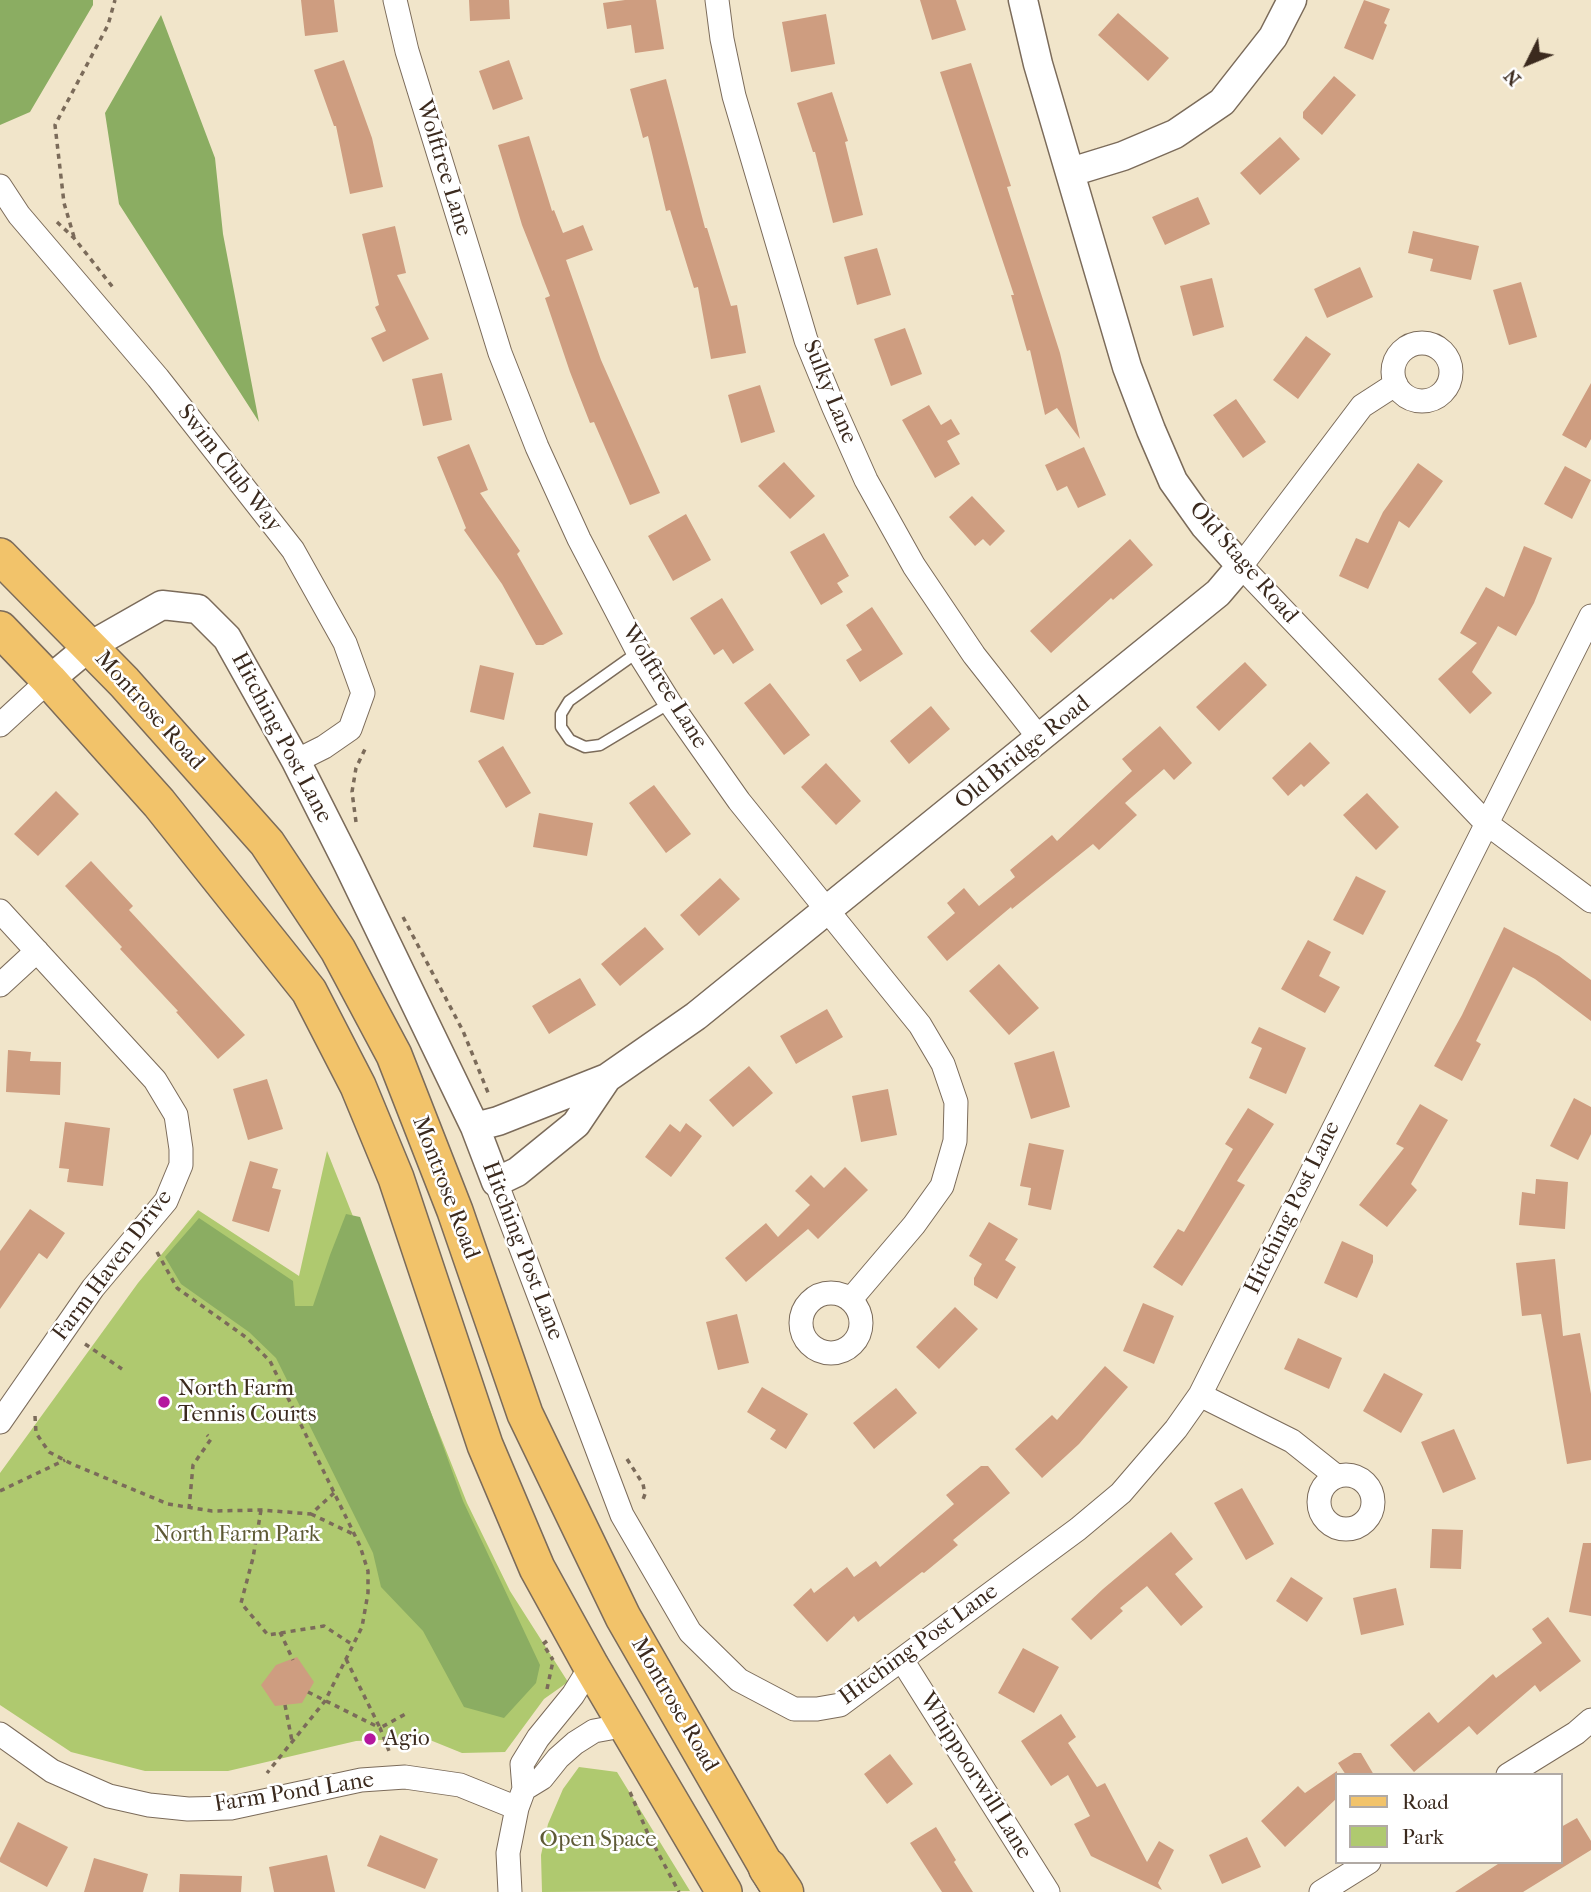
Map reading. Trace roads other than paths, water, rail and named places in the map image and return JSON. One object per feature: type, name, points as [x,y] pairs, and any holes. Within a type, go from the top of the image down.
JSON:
[{"type":"main road","name":"Montrose Road","points":[[0,556],[90,646],[267,843],[338,950],[394,1055],[456,1211],[525,1414],[623,1617],[778,1884]]},
{"type":"main road","name":"Montrose Road","points":[[0,629],[159,803],[309,991],[358,1086],[396,1178],[485,1445],[537,1568],[591,1666],[724,1892]]},
{"type":"street","name":"Wolftree Lane","points":[[395,0],[407,51],[500,353],[537,447],[579,539],[639,652],[670,703],[739,801],[920,1025],[943,1063],[956,1102],[955,1141],[942,1186],[915,1225],[851,1299]]},
{"type":"street","name":"Sulky Lane","points":[[717,0],[734,96],[806,340],[834,408],[866,480],[914,566],[974,655],[1040,739]]},
{"type":"street","name":"Old Stage Road","points":[[1023,0],[1038,64],[1127,367],[1173,481],[1205,526],[1241,566],[1486,823],[1591,901]]},
{"type":"street","points":[[1071,172],[1123,156],[1175,134],[1222,102],[1273,37],[1292,0]]},
{"type":"street","name":"Swim Club Way","points":[[0,186],[19,215],[158,378],[293,550],[345,643],[363,693],[350,729],[324,747],[296,761]]},
{"type":"street","name":"Old Bridge Road","points":[[475,1127],[498,1121],[607,1078],[696,1016],[827,912],[1218,593],[1362,406],[1395,384]]},
{"type":"street","name":"Hitching Post Lane","points":[[49,680],[90,646],[162,605],[198,609],[227,638],[296,761],[475,1127],[622,1515],[691,1632],[739,1680],[794,1709],[817,1709],[840,1705],[1078,1529],[1121,1493],[1161,1448],[1200,1395],[1591,615]]},
{"type":"street","points":[[0,725],[49,680]]},
{"type":"street","name":"Farm Haven Drive","points":[[0,911],[155,1080],[176,1115],[181,1149],[181,1165],[166,1201],[93,1288],[0,1422]]},
{"type":"street","points":[[0,985],[37,951]]},
{"type":"street","name":"Old Bridge Road","points":[[496,1182],[517,1172],[576,1124],[607,1078]]},
{"type":"street","points":[[1200,1395],[1292,1441],[1336,1476]]},
{"type":"street","name":"Whippoorwill Lane","points":[[902,1660],[1048,1892]]},
{"type":"street","points":[[510,1892],[508,1853],[520,1799],[522,1764],[591,1666]]},
{"type":"street","points":[[1511,1773],[1576,1733],[1591,1720]]},
{"type":"street","points":[[520,1799],[575,1743],[594,1731],[627,1725]]},
{"type":"street","name":"Farm Pond Lane","points":[[0,1734],[52,1771],[109,1796],[149,1805],[188,1809],[232,1808],[361,1780],[405,1777],[433,1779],[520,1799]]},
{"type":"street","points":[[1321,1892],[1366,1864]]},
{"type":"lane","points":[[639,652],[569,701],[561,714],[561,727],[570,740],[585,747],[600,745],[670,703]]},
{"type":"place","name":"North Farm Tennis Courts","points":[[164,1402]]},
{"type":"place","name":"Agio","points":[[370,1739]]},
{"type":"park label","name":"North Farm Park","points":[[237,1535]]},
{"type":"park label","name":"Open Space","points":[[598,1840]]}]
